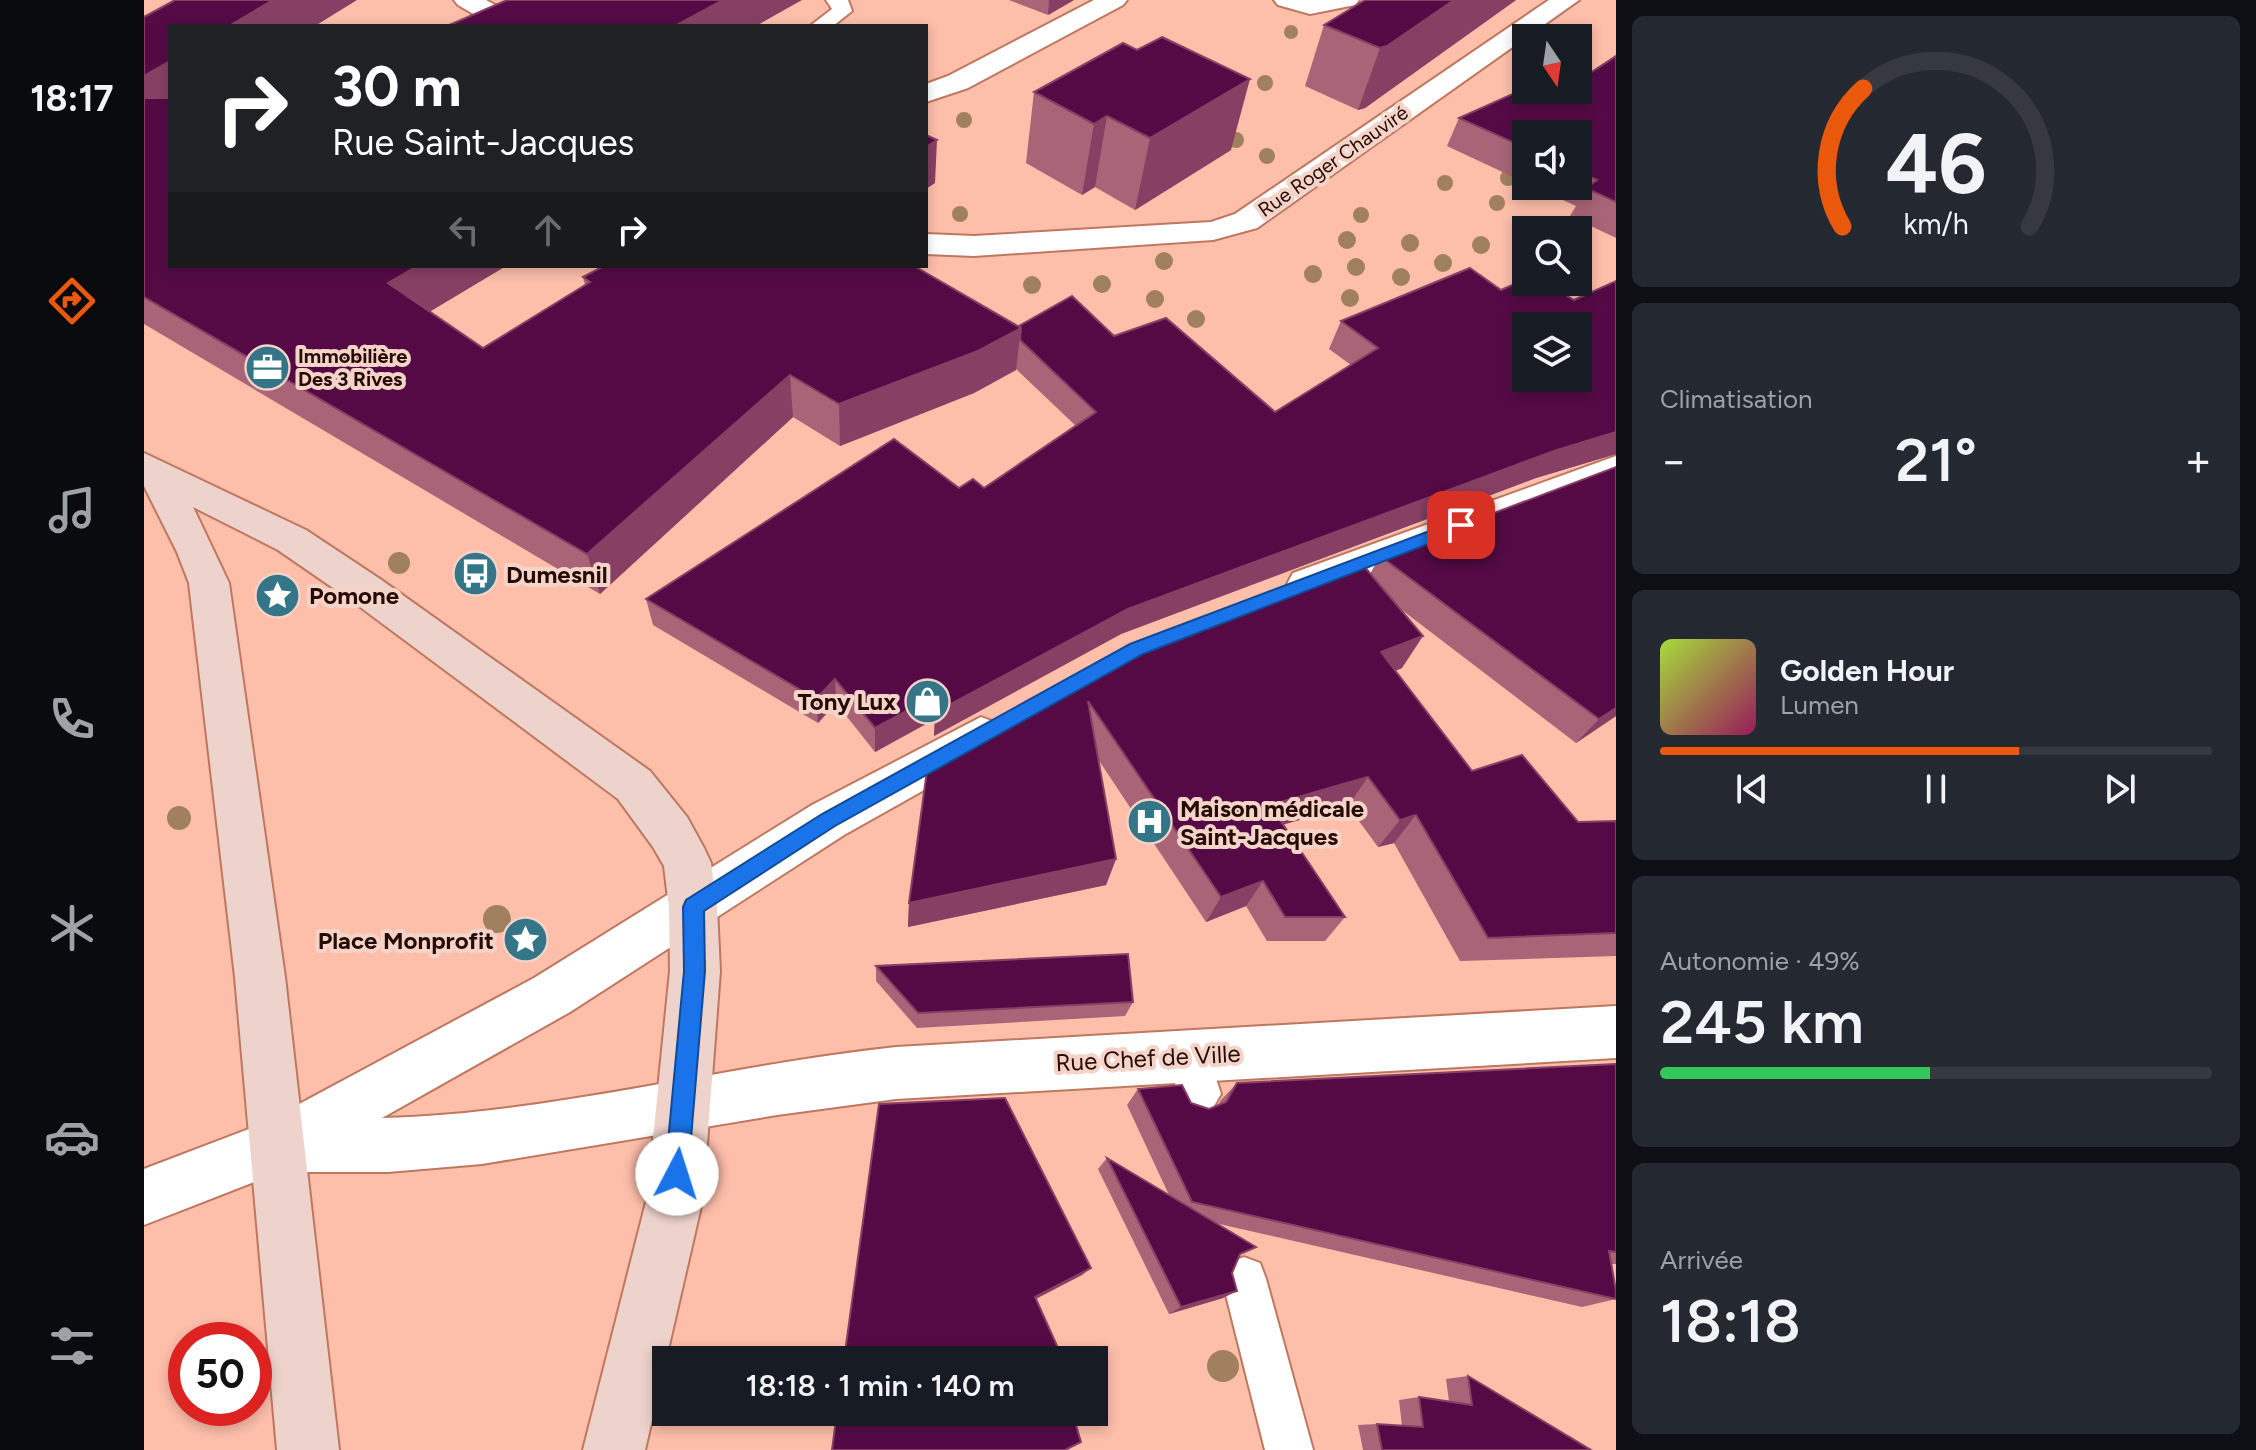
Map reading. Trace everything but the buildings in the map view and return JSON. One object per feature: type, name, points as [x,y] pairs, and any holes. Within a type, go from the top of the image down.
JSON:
[{"type":"main road","points":[[150,470],[292,540],[640,789],[687,863],[693,907],[695,971],[675,1198],[614,1450]]},
{"type":"main road","points":[[150,470],[197,552],[209,583],[260,977],[308,1450]]},
{"type":"street","points":[[467,0],[509,24]]},
{"type":"street","points":[[928,93],[958,82],[1114,0]]},
{"type":"street","points":[[1287,0],[1310,6],[1346,0]]},
{"type":"street","name":"Rue Roger Chauviré","points":[[928,244],[985,246],[1213,231],[1246,221],[1566,0]]},
{"type":"street","points":[[1269,598],[1616,469]]},
{"type":"street","points":[[144,1197],[277,1146],[552,995],[828,820],[1016,716]]},
{"type":"street","name":"Rue Chef de Ville","points":[[682,1102],[834,1078],[1192,1078],[1616,1032]]},
{"type":"street","points":[[277,1146],[422,1143],[591,1121],[682,1102]]},
{"type":"lane","points":[[823,24],[842,11],[842,5],[836,0]]},
{"type":"lane","points":[[1244,1279],[1289,1450]]},
{"type":"place","name":"Immobilière Des 3 Rives","points":[[267,367]]},
{"type":"place","name":"Dumesnil","points":[[475,574]]},
{"type":"place","name":"Pomone","points":[[278,595]]},
{"type":"place","name":"Tony Lux","points":[[927,701]]},
{"type":"place","name":"Maison médicale Saint-Jacques","points":[[1149,822]]},
{"type":"place","name":"Place Monprofit","points":[[525,940]]},
{"type":"route","points":[[677,1174],[695,971],[693,907],[828,820],[1137,649],[1461,525]]}]
